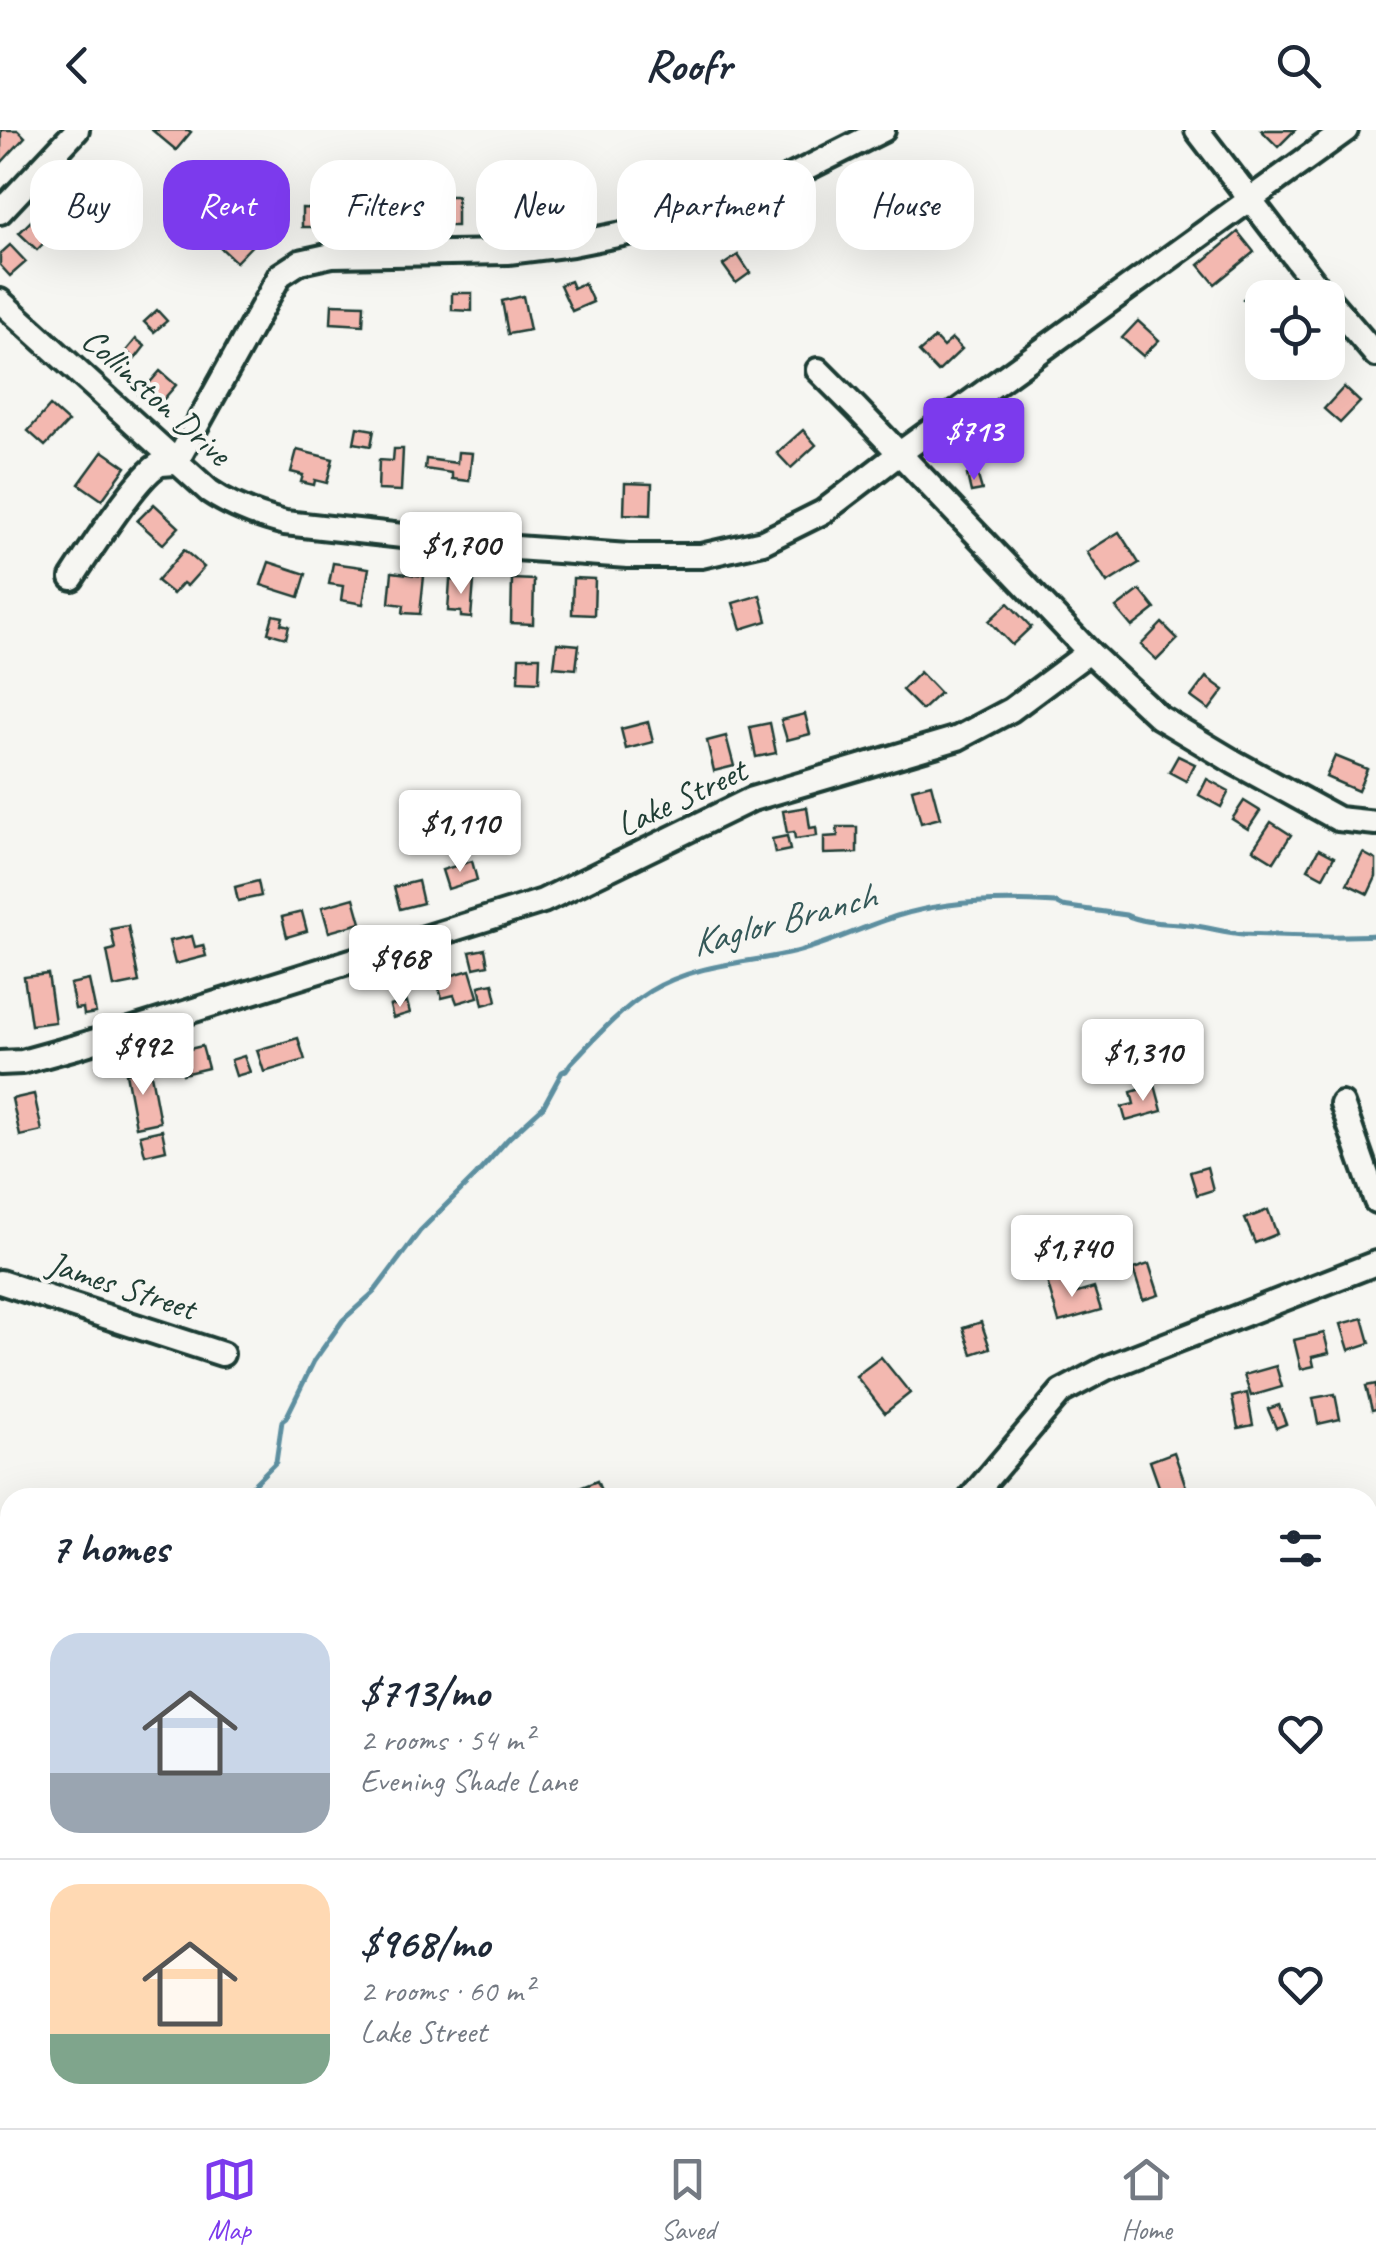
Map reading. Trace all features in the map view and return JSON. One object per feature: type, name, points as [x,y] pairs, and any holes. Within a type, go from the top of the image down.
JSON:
[{"type":"street","points":[[72,578],[145,479],[160,464],[176,463],[280,275],[300,262],[332,255],[508,252],[638,231],[756,194],[883,130]]},
{"type":"street","points":[[1197,130],[1313,280]]},
{"type":"street","name":"Collinston Drive","points":[[0,301],[176,463],[218,498],[243,509],[285,523],[502,546],[628,556],[701,556],[763,542],[822,512],[1346,130]]},
{"type":"street","points":[[0,212],[61,135]]},
{"type":"street","points":[[1345,319],[1376,354]]},
{"type":"street","points":[[818,370],[1089,652],[1160,716],[1338,819],[1376,822]]},
{"type":"street","name":"Lake Street","points":[[0,1063],[22,1062],[76,1047],[543,901],[752,799],[958,738],[1011,710],[1089,652]]},
{"type":"street","points":[[1342,1104],[1376,1201]]},
{"type":"street","points":[[980,1488],[1062,1392],[1106,1368],[1376,1263]]},
{"type":"street","name":"James Street","points":[[0,1282],[222,1354]]},
{"type":"building","points":[[1,130],[18,130],[25,137],[1,163]]},
{"type":"building","points":[[152,130],[188,130],[191,132],[176,150]]},
{"type":"building","points":[[1261,130],[1295,130],[1278,147]]},
{"type":"building","points":[[302,208],[310,208],[310,227],[302,227]]},
{"type":"building","points":[[30,222],[30,243],[19,233]]},
{"type":"building","points":[[1238,232],[1254,252],[1215,284],[1199,265]]},
{"type":"building","points":[[10,245],[26,262],[10,276],[0,265],[0,254]]},
{"type":"building","points":[[223,250],[248,250],[236,262]]},
{"type":"building","points":[[738,255],[750,273],[736,283],[723,265]]},
{"type":"building","points":[[570,281],[573,288],[584,283],[593,302],[572,311],[560,285]]},
{"type":"building","points":[[452,293],[472,293],[472,311],[452,310]]},
{"type":"building","points":[[523,296],[530,330],[508,334],[502,301]]},
{"type":"building","points":[[332,304],[364,305],[363,325],[331,323]]},
{"type":"building","points":[[157,310],[167,321],[154,332],[144,322]]},
{"type":"building","points":[[1138,321],[1159,340],[1143,356],[1122,338]]},
{"type":"building","points":[[935,338],[943,347],[952,339],[962,349],[938,372],[919,352]]},
{"type":"building","points":[[136,339],[145,346],[135,359],[126,351]]},
{"type":"building","points":[[160,371],[176,385],[155,409],[139,395]]},
{"type":"building","points":[[1344,387],[1360,402],[1340,423],[1324,409]]},
{"type":"building","points":[[50,406],[68,422],[45,446],[28,431]]},
{"type":"building","points":[[357,427],[374,430],[371,446],[354,443]]},
{"type":"building","points":[[803,430],[816,445],[791,468],[777,453]]},
{"type":"building","points":[[394,449],[403,449],[401,491],[378,490],[379,460],[393,461]]},
{"type":"building","points":[[297,450],[333,459],[327,483],[301,482],[303,475],[291,472]]},
{"type":"building","points":[[103,451],[126,467],[102,500],[79,484]]},
{"type":"building","points":[[458,452],[472,453],[469,481],[452,479],[452,473],[425,469],[426,459],[457,463]]},
{"type":"building","points":[[977,473],[982,490],[971,492],[967,475]]},
{"type":"building","points":[[625,483],[652,484],[651,515],[624,514]]},
{"type":"building","points":[[154,504],[179,527],[163,544],[137,521]]},
{"type":"building","points":[[1119,532],[1139,563],[1107,583],[1087,552]]},
{"type":"building","points":[[184,550],[204,567],[187,586],[183,583],[173,594],[157,581]]},
{"type":"building","points":[[269,562],[306,574],[299,597],[261,585]]},
{"type":"building","points":[[333,563],[369,568],[363,604],[341,600],[343,586],[329,584]]},
{"type":"building","points":[[392,572],[424,576],[420,614],[403,613],[404,605],[389,603]]},
{"type":"building","points":[[573,578],[595,579],[594,615],[572,614]]},
{"type":"building","points":[[512,579],[534,580],[533,624],[511,623]]},
{"type":"building","points":[[450,580],[474,581],[471,618],[448,611]]},
{"type":"building","points":[[1140,590],[1155,609],[1132,627],[1116,608]]},
{"type":"building","points":[[760,595],[767,621],[741,629],[733,603]]},
{"type":"building","points":[[1008,603],[1031,627],[1012,645],[989,621]]},
{"type":"building","points":[[273,615],[283,617],[281,624],[289,626],[286,638],[268,633]]},
{"type":"building","points":[[1162,623],[1178,639],[1157,660],[1141,645]]},
{"type":"building","points":[[557,643],[579,645],[576,669],[554,667]]},
{"type":"building","points":[[519,657],[540,657],[539,682],[518,681]]},
{"type":"building","points":[[920,672],[940,693],[922,710],[902,690]]},
{"type":"building","points":[[1206,677],[1224,690],[1209,710],[1191,697]]},
{"type":"building","points":[[805,714],[810,734],[787,740],[781,720]]},
{"type":"building","points":[[648,722],[653,742],[626,749],[621,729]]},
{"type":"building","points":[[770,723],[776,753],[756,757],[750,727]]},
{"type":"building","points":[[726,736],[734,766],[714,771],[707,741]]},
{"type":"building","points":[[1178,756],[1195,764],[1186,781],[1169,772]]},
{"type":"building","points":[[1335,756],[1367,769],[1358,791],[1326,777]]},
{"type":"building","points":[[1207,779],[1229,791],[1221,807],[1199,795]]},
{"type":"building","points":[[931,784],[940,818],[921,823],[912,789]]},
{"type":"building","points":[[1244,801],[1260,811],[1248,829],[1232,819]]},
{"type":"building","points":[[807,807],[810,828],[816,827],[817,836],[795,839],[794,832],[787,833],[783,811]]},
{"type":"building","points":[[1271,822],[1291,835],[1274,862],[1253,849]]},
{"type":"building","points":[[837,827],[857,827],[857,853],[824,854],[824,837],[838,836]]},
{"type":"building","points":[[787,836],[790,850],[775,853],[772,839]]},
{"type":"building","points":[[1319,849],[1334,857],[1323,877],[1308,869]]},
{"type":"building","points":[[1363,853],[1376,860],[1376,877],[1368,894],[1347,884]]},
{"type":"building","points":[[472,861],[477,880],[448,889],[442,870]]},
{"type":"building","points":[[258,881],[261,896],[238,901],[235,887]]},
{"type":"building","points":[[418,881],[423,903],[400,909],[394,887]]},
{"type":"building","points":[[354,898],[361,923],[329,932],[322,907]]},
{"type":"building","points":[[302,912],[307,931],[287,937],[282,917]]},
{"type":"building","points":[[128,926],[139,982],[114,987],[107,951],[115,949],[111,929]]},
{"type":"building","points":[[192,936],[195,947],[203,945],[206,956],[175,964],[169,941]]},
{"type":"building","points":[[485,949],[488,965],[474,968],[470,952]]},
{"type":"building","points":[[470,970],[478,997],[457,1003],[454,995],[442,998],[438,985],[447,982],[446,977]]},
{"type":"building","points":[[48,974],[55,1022],[31,1025],[24,977]]},
{"type":"building","points":[[89,980],[96,1013],[84,1015],[83,1008],[75,1009],[70,984]]},
{"type":"building","points":[[493,983],[497,1001],[483,1005],[479,986]]},
{"type":"building","points":[[407,1002],[410,1013],[393,1018],[390,1006]]},
{"type":"building","points":[[1134,1035],[1141,1059],[1124,1064],[1122,1059],[1113,1062],[1107,1044]]},
{"type":"building","points":[[298,1038],[305,1060],[264,1072],[257,1050]]},
{"type":"building","points":[[202,1046],[208,1068],[183,1074],[177,1052]]},
{"type":"building","points":[[244,1056],[250,1072],[236,1076],[231,1060]]},
{"type":"building","points":[[150,1069],[160,1122],[136,1127],[126,1073]]},
{"type":"building","points":[[1155,1085],[1162,1111],[1126,1121],[1122,1107],[1134,1104],[1131,1092]]},
{"type":"building","points":[[34,1094],[42,1131],[20,1136],[12,1099]]},
{"type":"building","points":[[162,1130],[166,1150],[145,1155],[140,1135]]},
{"type":"building","points":[[1207,1167],[1213,1190],[1197,1195],[1190,1172]]},
{"type":"building","points":[[1268,1210],[1277,1234],[1255,1243],[1245,1219]]},
{"type":"building","points":[[1149,1264],[1159,1295],[1143,1300],[1133,1269]]},
{"type":"building","points":[[1069,1275],[1074,1294],[1094,1288],[1101,1310],[1059,1322],[1047,1281]]},
{"type":"building","points":[[1363,1318],[1370,1343],[1349,1350],[1341,1324]]},
{"type":"building","points":[[981,1322],[990,1348],[972,1354],[963,1328]]},
{"type":"building","points":[[1324,1333],[1329,1353],[1312,1357],[1314,1366],[1301,1369],[1294,1340]]},
{"type":"building","points":[[881,1357],[910,1393],[885,1413],[856,1376]]},
{"type":"building","points":[[1276,1366],[1282,1387],[1251,1396],[1244,1375]]},
{"type":"building","points":[[1376,1384],[1376,1409],[1372,1410],[1366,1386]]},
{"type":"building","points":[[1247,1393],[1253,1425],[1238,1428],[1232,1397]]},
{"type":"building","points":[[1335,1394],[1340,1419],[1318,1424],[1313,1398]]},
{"type":"building","points":[[1279,1405],[1286,1424],[1276,1428],[1268,1409]]},
{"type":"building","points":[[1174,1452],[1187,1488],[1159,1488],[1150,1461]]},
{"type":"building","points":[[597,1481],[600,1488],[580,1488]]},
{"type":"waterway","name":"Kaglor Branch","points":[[250,1488],[276,1462],[282,1421],[314,1361],[343,1320],[374,1292],[420,1231],[543,1107],[562,1072],[629,1006],[667,982],[703,970],[809,948],[916,911],[976,902],[1056,903],[1243,934],[1376,935]]}]
